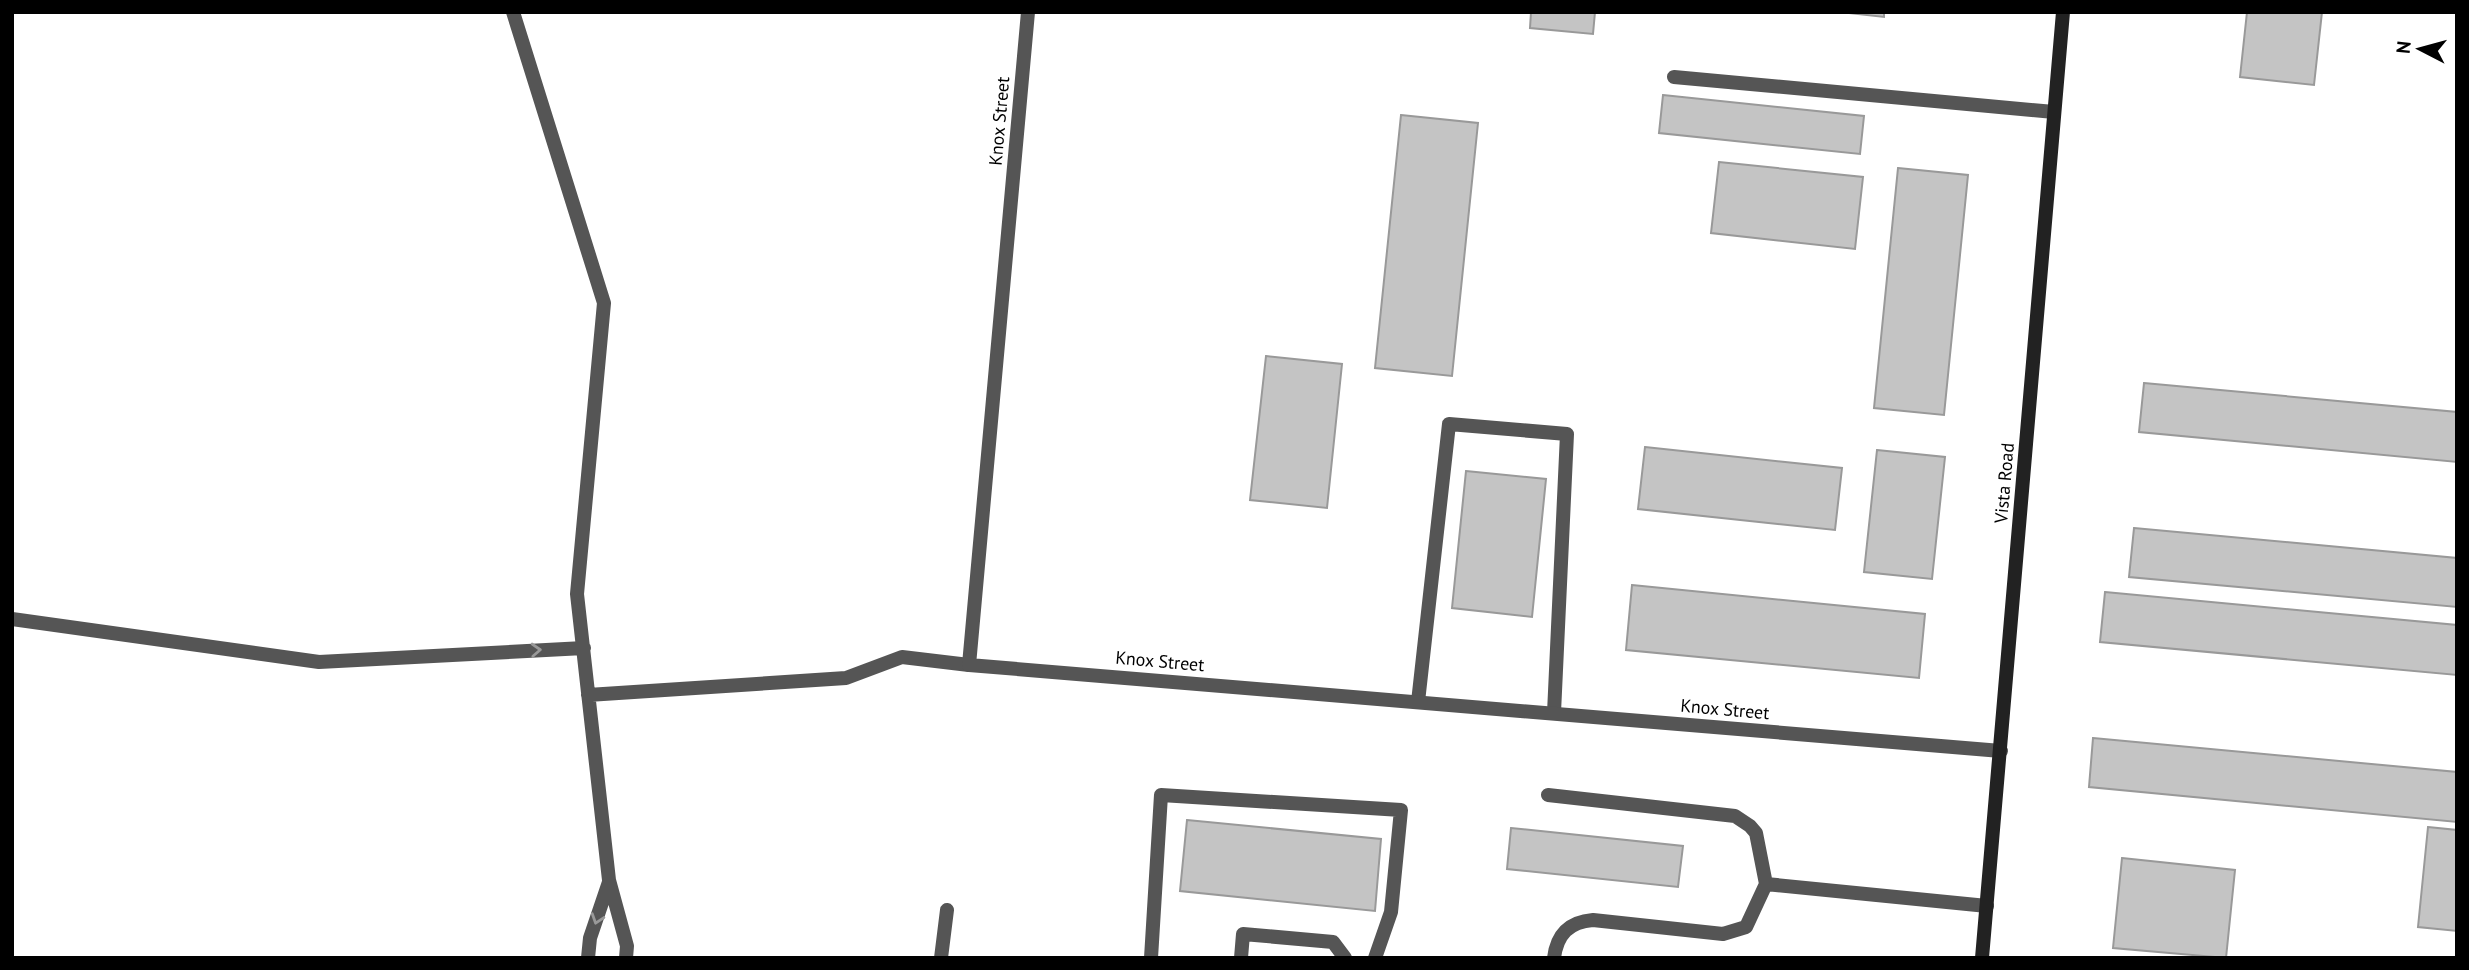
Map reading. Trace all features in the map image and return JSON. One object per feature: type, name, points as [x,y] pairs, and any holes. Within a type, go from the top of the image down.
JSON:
[{"type":"street","points":[[513,12],[604,303],[577,594],[609,880],[627,946],[626,958]]},
{"type":"street","name":"Knox Street","points":[[1028,12],[969,665],[2001,751]]},
{"type":"street","name":"Vista Road","points":[[1982,958],[2063,12]]},
{"type":"street","points":[[1674,77],[2054,112]]},
{"type":"street","points":[[1418,702],[1449,424],[1567,434],[1554,713]]},
{"type":"street","points":[[12,618],[319,662],[584,648]]},
{"type":"street","points":[[589,695],[846,678],[902,657],[969,665]]},
{"type":"street","points":[[1151,958],[1161,795],[1401,810],[1391,912],[1375,958]]},
{"type":"street","points":[[1548,795],[1735,817],[1756,833],[1766,884],[1746,928],[1723,934],[1581,921],[1563,930],[1554,958]]},
{"type":"street","points":[[589,958],[590,938],[609,880]]},
{"type":"street","points":[[1766,884],[1987,906]]},
{"type":"street","points":[[941,958],[947,910]]},
{"type":"street","points":[[1241,958],[1243,934],[1333,942],[1345,958]]},
{"type":"building","points":[[1531,12],[1595,12],[1593,34],[1530,28]]},
{"type":"building","points":[[1840,12],[1884,12],[1884,17]]},
{"type":"building","points":[[2247,12],[2322,12],[2314,85],[2240,77]]},
{"type":"building","points":[[1663,95],[1864,116],[1860,154],[1659,133]]},
{"type":"building","points":[[1401,115],[1478,123],[1452,376],[1375,368]]},
{"type":"building","points":[[1719,162],[1863,177],[1855,249],[1711,233]]},
{"type":"building","points":[[1898,168],[1968,175],[1944,415],[1874,408]]},
{"type":"building","points":[[1266,356],[1342,364],[1327,508],[1250,500]]},
{"type":"building","points":[[2144,383],[2457,412],[2457,462],[2139,432]]},
{"type":"building","points":[[1645,447],[1842,468],[1835,530],[1638,509]]},
{"type":"building","points":[[1877,450],[1945,457],[1932,579],[1864,572]]},
{"type":"building","points":[[1466,471],[1546,479],[1532,617],[1452,608]]},
{"type":"building","points":[[2134,528],[2457,558],[2457,607],[2129,577]]},
{"type":"building","points":[[1632,585],[1925,614],[1919,678],[1626,650]]},
{"type":"building","points":[[2105,592],[2457,625],[2457,675],[2100,642]]},
{"type":"building","points":[[2093,738],[2457,772],[2457,822],[2089,787]]},
{"type":"building","points":[[1187,820],[1381,839],[1375,911],[1180,891]]},
{"type":"building","points":[[2428,827],[2457,830],[2457,931],[2418,927]]},
{"type":"building","points":[[1511,828],[1683,846],[1678,887],[1507,869]]},
{"type":"building","points":[[2122,858],[2235,870],[2226,958],[2113,948]]}]
